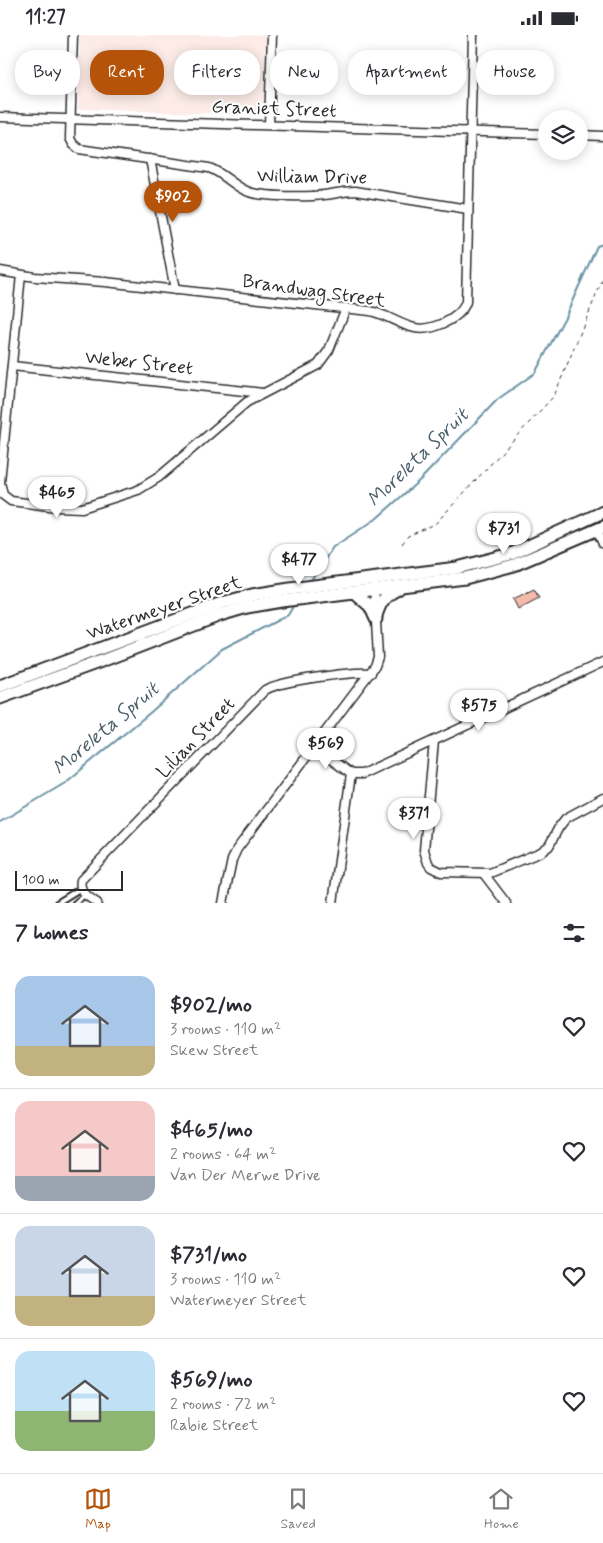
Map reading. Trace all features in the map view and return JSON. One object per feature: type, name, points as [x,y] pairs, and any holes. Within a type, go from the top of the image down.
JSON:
[{"type":"main road","name":"Watermeyer Street","points":[[0,698],[220,615],[247,607],[282,601],[355,593],[374,584],[487,561],[534,544],[603,512]]},
{"type":"main road","name":"Watermeyer Street","points":[[0,686],[222,603],[252,595],[328,585],[374,584],[407,586],[465,578],[514,565],[600,528]]},
{"type":"main road","points":[[376,617],[381,602],[386,596],[407,586]]},
{"type":"main road","points":[[355,593],[370,606],[376,617]]},
{"type":"street","points":[[70,119],[73,35]]},
{"type":"street","points":[[269,125],[272,35]]},
{"type":"street","name":"Brandwag Street","points":[[0,271],[35,277],[105,282],[378,312],[415,328],[430,327],[438,324],[458,314],[465,305],[466,300],[473,35]]},
{"type":"street","name":"Graniet Street","points":[[0,117],[538,134]]},
{"type":"street","name":"William Drive","points":[[70,119],[70,138],[75,146],[81,149],[209,168],[218,171],[244,190],[257,194],[321,195],[355,191],[468,209]]},
{"type":"street","points":[[588,135],[603,136]]},
{"type":"street","points":[[150,159],[175,290]]},
{"type":"street","points":[[20,275],[0,482],[3,495],[8,500],[16,503],[82,508],[138,490],[154,480],[239,409],[263,393],[311,369],[321,361],[329,350],[346,309]]},
{"type":"street","name":"Weber Street","points":[[12,366],[263,393]]},
{"type":"street","points":[[0,387],[10,387]]},
{"type":"street","points":[[600,528],[603,543]]},
{"type":"street","points":[[223,903],[232,860],[236,851],[371,673],[378,657],[374,584]]},
{"type":"street","points":[[314,747],[351,774],[362,774],[603,662]]},
{"type":"street","name":"Lilian Street","points":[[83,891],[80,882],[83,877],[265,690],[278,685],[345,673],[371,673]]},
{"type":"street","points":[[434,741],[424,850],[431,867],[441,871],[484,874],[497,871],[541,852],[548,846],[566,818],[603,798]]},
{"type":"street","points":[[333,903],[351,774]]},
{"type":"street","points":[[484,874],[506,903]]},
{"type":"street","points":[[83,891],[98,903]]},
{"type":"lane","points":[[57,903],[83,891]]},
{"type":"lane","points":[[75,903],[83,891]]},
{"type":"path","points":[[402,544],[408,536],[435,523],[554,396],[603,279]]},
{"type":"shaded area","points":[[80,35],[266,35],[263,115],[78,109],[78,95],[80,95]]},
{"type":"building","points":[[534,589],[539,598],[518,609],[513,599]]},
{"type":"waterway","name":"Moreleta Spruit","points":[[309,583],[333,547],[376,519],[420,480],[498,399],[535,373],[565,317],[597,246],[603,244]]},
{"type":"waterway","name":"Moreleta Spruit","points":[[0,822],[65,783],[152,711],[222,649],[288,615],[295,603]]}]
